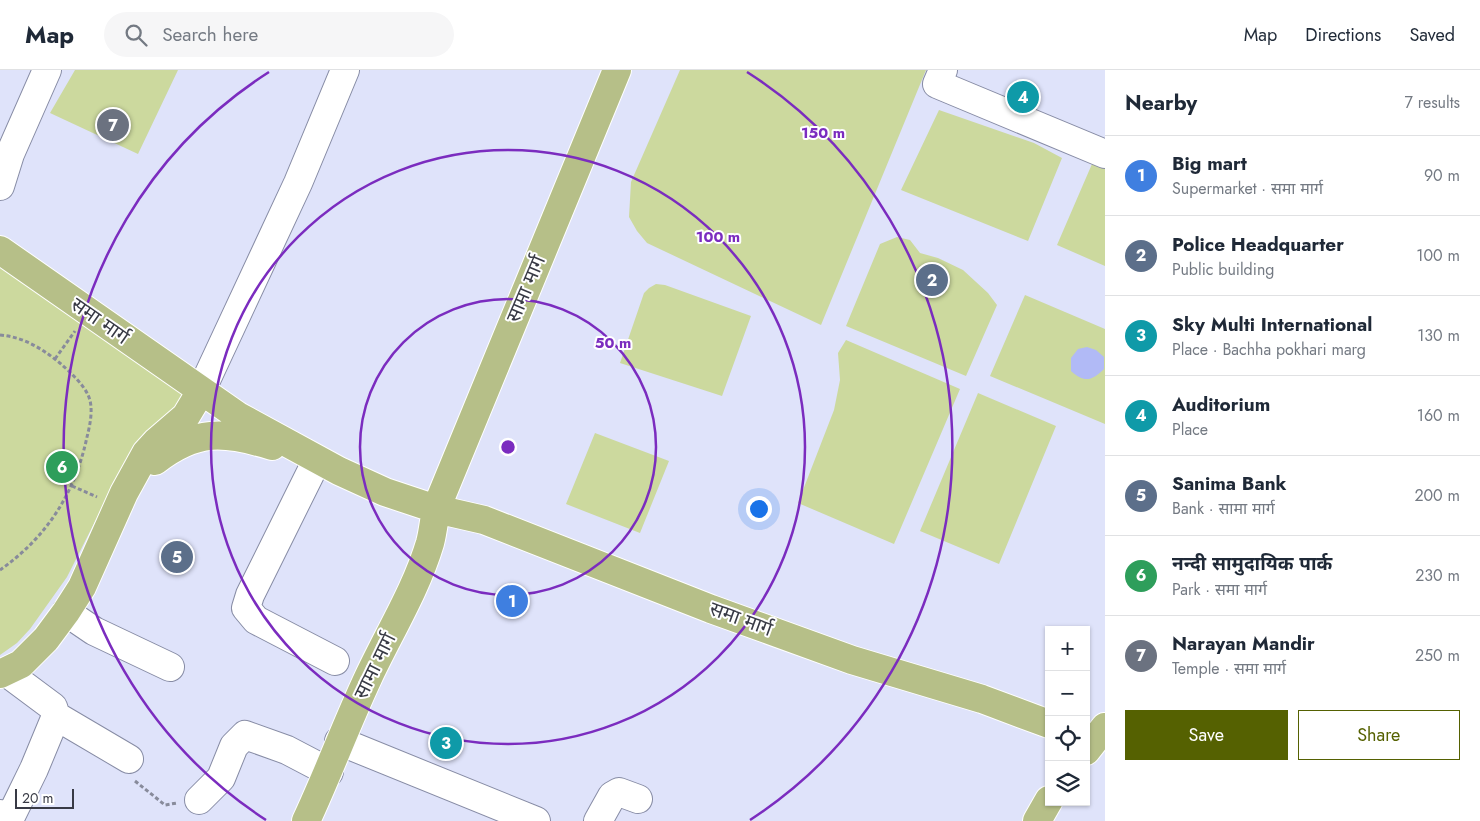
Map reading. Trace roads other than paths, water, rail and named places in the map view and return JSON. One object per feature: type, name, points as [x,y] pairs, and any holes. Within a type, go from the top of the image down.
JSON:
[{"type":"main road","name":"सामा मार्ग","points":[[306,821],[329,772],[339,741],[369,676],[414,587],[430,542],[436,509],[617,70]]},
{"type":"main road","name":"समा मार्ग","points":[[0,250],[201,391]]},
{"type":"main road","points":[[3,673],[21,664],[46,639],[66,612],[82,587],[112,496],[156,441],[186,416],[201,391],[238,416],[327,466]]},
{"type":"main road","points":[[112,496],[150,465],[183,443],[206,436],[230,436],[253,440],[327,466],[385,492],[436,509]]},
{"type":"main road","name":"समा मार्ग","points":[[436,509],[484,520],[711,609],[843,656],[982,699],[1045,723]]},
{"type":"main road","points":[[1037,821],[1046,806]]},
{"type":"street","points":[[0,186],[10,154],[47,70]]},
{"type":"street","points":[[201,391],[298,184],[345,70]]},
{"type":"street","points":[[943,70],[937,84],[1105,154]]},
{"type":"street","points":[[327,466],[250,595],[246,608],[256,620],[335,661]]},
{"type":"street","points":[[66,612],[94,631],[170,667]]},
{"type":"street","points":[[3,673],[52,707],[56,716],[129,759]]},
{"type":"street","points":[[0,814],[11,816],[34,769],[56,716]]},
{"type":"street","points":[[199,800],[220,778],[234,746],[244,735],[287,750],[329,772]]},
{"type":"street","points":[[339,741],[536,821]]},
{"type":"street","points":[[598,821],[612,796],[619,792],[638,799]]},
{"type":"water","points":[[1087,347],[1096,350],[1104,357],[1104,369],[1092,378],[1084,379],[1071,371],[1071,358],[1078,349]]},
{"type":"place","name":"Auditorium","points":[[1023,97]]},
{"type":"place","name":"Narayan Mandir","points":[[113,125]]},
{"type":"place","name":"Police Headquarter","points":[[932,280]]},
{"type":"place","name":"नन्दी सामुदायिक पार्क","points":[[62,467]]},
{"type":"place","name":"Sanima Bank","points":[[177,557]]},
{"type":"place","name":"Big mart","points":[[512,601]]},
{"type":"place","name":"Sky Multi International","points":[[446,743]]}]
